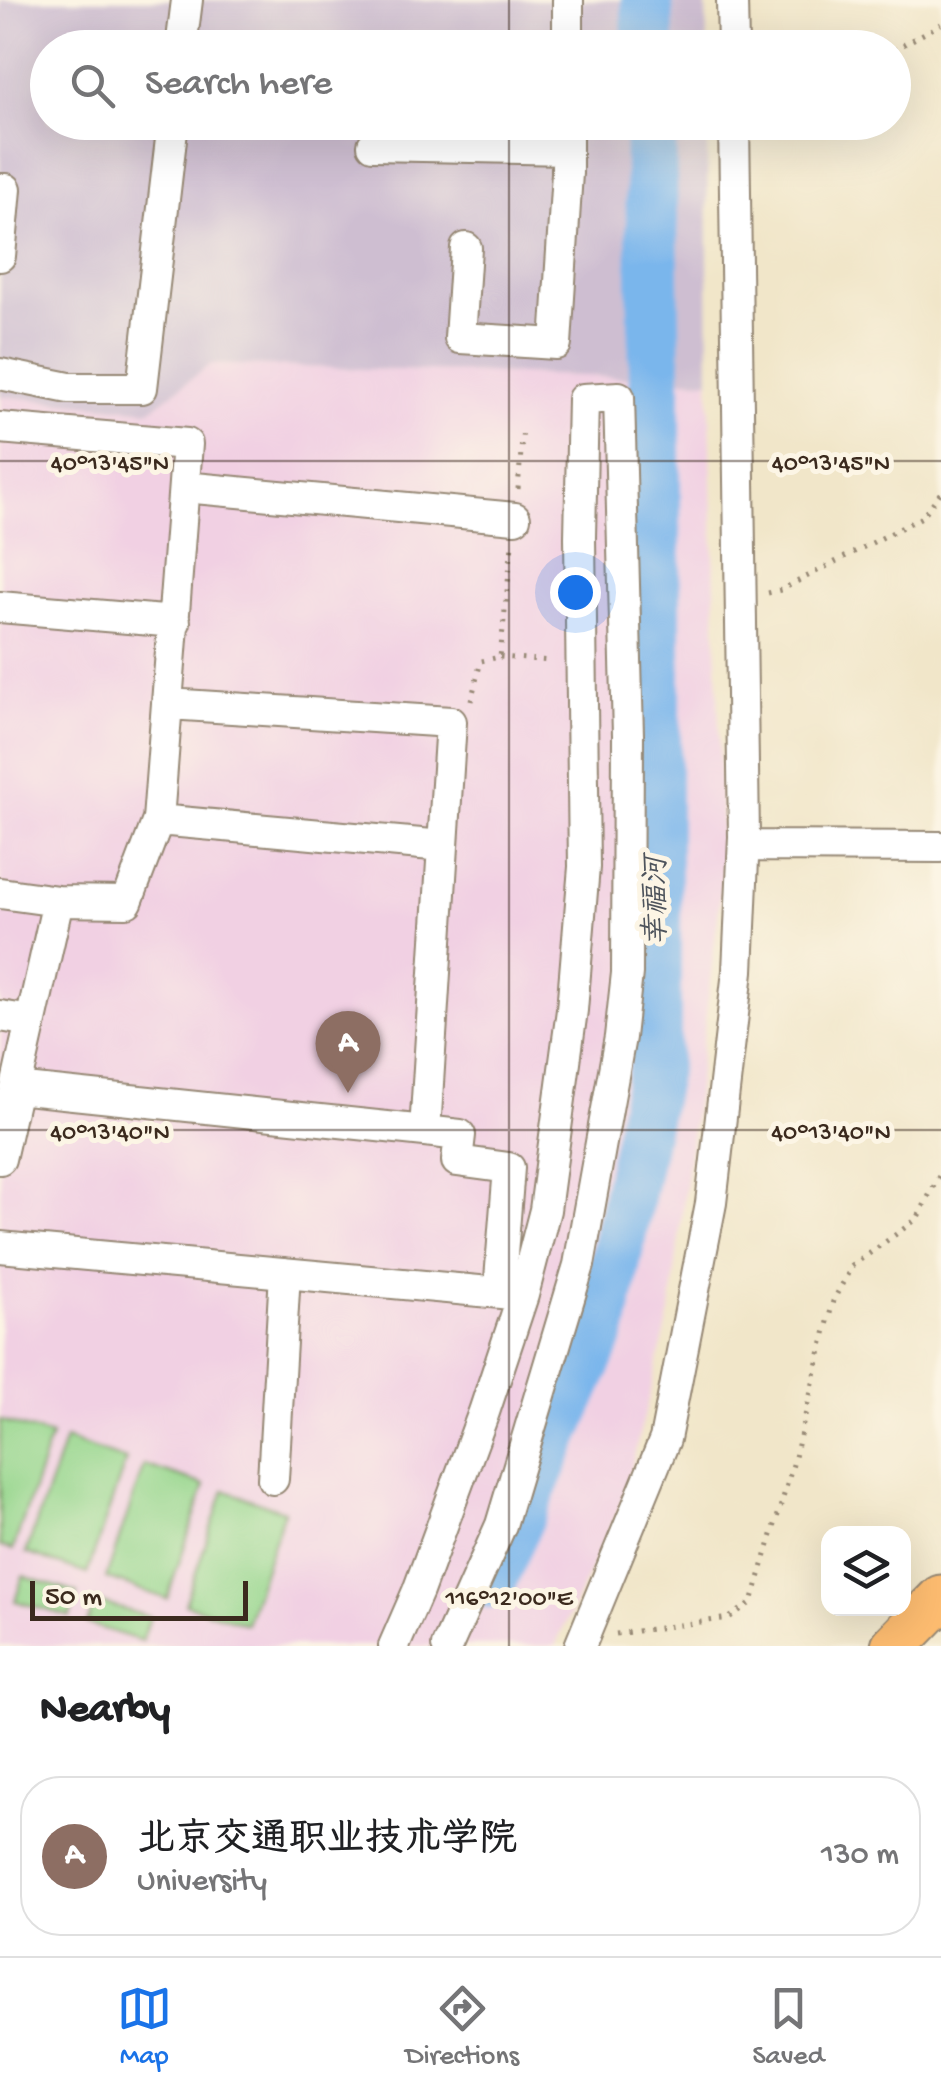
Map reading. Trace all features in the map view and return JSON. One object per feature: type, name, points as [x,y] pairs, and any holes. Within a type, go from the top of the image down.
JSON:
[{"type":"highway","points":[[894,1646],[941,1598]]},
{"type":"street","points":[[184,30],[187,0]]},
{"type":"street","points":[[568,0],[568,30]]},
{"type":"street","points":[[732,0],[733,30]]},
{"type":"street","points":[[0,374],[69,388],[142,388],[171,140]]},
{"type":"street","points":[[582,1642],[665,1439],[711,1204],[738,972],[744,846],[734,140]]},
{"type":"street","points":[[373,144],[567,148],[556,344],[460,338],[466,248]]},
{"type":"street","points":[[0,189],[6,189],[0,256]]},
{"type":"street","points":[[394,1646],[471,1448],[545,1210],[572,1010],[584,868],[582,399],[619,397],[628,788],[627,973],[622,1020],[579,1265],[501,1525],[447,1646]]},
{"type":"street","points":[[0,428],[188,444],[158,820],[126,902],[58,901],[0,893]]},
{"type":"street","points":[[581,475],[621,475]]},
{"type":"street","points":[[184,487],[515,518]]},
{"type":"street","points":[[0,607],[174,622]]},
{"type":"street","points":[[581,629],[625,626]]},
{"type":"street","points":[[168,704],[451,722],[426,1131]]},
{"type":"street","points":[[582,788],[628,788]]},
{"type":"street","points":[[158,820],[443,846]]},
{"type":"street","points":[[744,846],[941,846]]},
{"type":"street","points":[[0,1159],[58,901]]},
{"type":"street","points":[[578,937],[627,939]]},
{"type":"street","points":[[572,1010],[622,1020]]},
{"type":"street","points":[[0,1016],[31,1020]]},
{"type":"street","points":[[16,1088],[460,1135],[458,1160],[510,1168],[517,1292]]},
{"type":"street","points":[[0,1247],[517,1292],[573,1285]]},
{"type":"street","points":[[273,1479],[285,1273]]},
{"type":"street","points":[[517,1292],[563,1318]]},
{"type":"path","points":[[911,41],[941,24]]},
{"type":"path","points":[[500,657],[523,427]]},
{"type":"path","points":[[741,600],[782,590],[922,516],[941,492]]},
{"type":"path","points":[[451,722],[470,707],[481,661],[500,657],[581,663]]},
{"type":"path","points":[[582,1642],[729,1618],[752,1602],[794,1462],[834,1301],[852,1266],[917,1219],[941,1172]]},
{"type":"shaded area","points":[[0,0],[706,0],[707,30],[30,30],[30,140],[707,140],[709,380],[211,364],[150,410],[0,396]]},
{"type":"shaded area","points":[[211,364],[709,380],[723,874],[670,1313],[623,1500],[555,1646],[0,1646],[0,396],[150,410]]},
{"type":"green space","points":[[0,1420],[51,1436],[13,1550],[0,1546]]},
{"type":"green space","points":[[65,1439],[126,1460],[87,1574],[26,1553]]},
{"type":"green space","points":[[144,1465],[205,1485],[167,1599],[106,1578]]},
{"type":"green space","points":[[224,1490],[284,1511],[246,1624],[185,1604]]},
{"type":"green space","points":[[23,1576],[77,1593],[70,1617],[15,1601]]},
{"type":"green space","points":[[95,1601],[150,1617],[142,1641],[87,1624]]},
{"type":"waterway","name":"幸福河","points":[[647,0],[648,30]]},
{"type":"waterway","name":"幸福河","points":[[490,1582],[601,1329],[655,1065],[655,374],[650,140]]},
{"type":"place","name":"北京交通职业技术学院","points":[[348,1093]]}]
